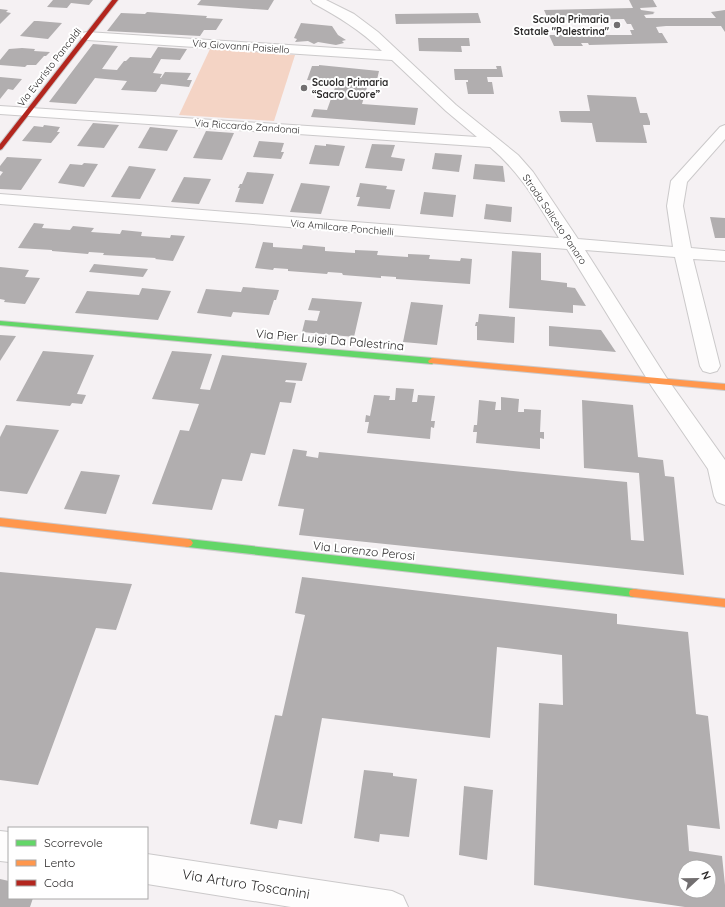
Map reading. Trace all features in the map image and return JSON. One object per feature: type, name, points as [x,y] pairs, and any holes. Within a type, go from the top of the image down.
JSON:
[{"type":"street","name":"Via Evaristo Pancaldi","points":[[0,148],[115,0]]},
{"type":"street","name":"Strada Saliceto Panaro","points":[[317,0],[349,18],[373,35],[451,108],[512,158],[527,175],[659,382],[719,468],[725,496]]},
{"type":"street","name":"Via Giovanni Paisiello","points":[[87,36],[395,56]]},
{"type":"street","name":"Via Riccardo Zandonai","points":[[0,110],[494,143]]},
{"type":"street","points":[[710,366],[684,253],[675,206],[679,181],[725,130]]},
{"type":"street","name":"Via Amilcare Ponchielli","points":[[0,199],[725,256]]},
{"type":"street","name":"Via Pier Luigi Da Palestrina","points":[[0,323],[725,387]]},
{"type":"street","name":"Via Lorenzo Perosi","points":[[0,522],[725,603]]},
{"type":"street","name":"Via Arturo Toscanini","points":[[148,869],[392,907]]},
{"type":"shaded area","points":[[210,49],[295,55],[274,121],[179,115]]},
{"type":"building","points":[[53,0],[93,0],[89,5],[71,3],[67,8],[47,7]]},
{"type":"building","points":[[201,0],[274,0],[268,10],[197,5]]},
{"type":"building","points":[[629,0],[653,0],[657,7],[640,8],[641,10],[655,12],[653,13],[654,14],[644,15],[646,18],[716,18],[711,12],[725,10],[725,32],[721,26],[666,26],[656,27],[668,43],[589,45],[588,43],[581,43],[583,46],[554,46],[549,35],[632,35],[630,30],[634,30],[631,24],[627,24],[624,19],[544,20],[543,17],[547,17],[544,10],[633,8]]},
{"type":"building","points":[[0,9],[8,10],[6,12],[11,13],[0,24]]},
{"type":"building","points":[[147,12],[207,16],[206,18],[223,19],[216,30],[204,30],[200,36],[107,31],[121,13],[145,14]]},
{"type":"building","points":[[478,13],[481,23],[396,24],[395,14]]},
{"type":"building","points":[[34,21],[62,23],[48,39],[20,36]]},
{"type":"building","points":[[301,23],[332,26],[338,35],[346,40],[342,41],[344,43],[336,45],[318,42],[314,44],[308,41],[295,42],[297,39],[294,38]]},
{"type":"building","points":[[418,38],[469,38],[470,46],[461,46],[462,52],[419,51]]},
{"type":"building","points":[[93,44],[118,46],[102,69],[117,70],[124,61],[130,57],[151,58],[158,47],[187,49],[180,60],[161,59],[153,73],[162,74],[161,78],[165,72],[191,73],[187,80],[192,80],[189,87],[161,84],[156,92],[121,90],[127,81],[95,78],[76,104],[49,102]]},
{"type":"building","points":[[9,49],[35,49],[34,51],[50,52],[36,65],[27,65],[25,67],[0,65],[0,60]]},
{"type":"building","points":[[319,65],[379,71],[376,84],[368,84],[362,104],[418,108],[415,125],[311,117],[314,109],[327,110],[337,82],[307,80],[312,66]]},
{"type":"building","points":[[496,66],[501,66],[503,77],[487,77],[488,82],[492,82],[494,94],[468,94],[466,82],[468,82],[468,80],[455,80],[454,69],[497,69]]},
{"type":"building","points":[[0,77],[22,79],[13,90],[8,89],[0,99]]},
{"type":"building","points":[[587,95],[636,97],[640,113],[647,113],[650,122],[650,125],[643,125],[647,143],[596,142],[592,123],[561,122],[559,111],[590,111]]},
{"type":"building","points":[[93,123],[119,125],[104,148],[77,146]]},
{"type":"building","points":[[44,125],[60,127],[57,132],[60,132],[51,143],[22,141],[34,126],[43,127]]},
{"type":"building","points":[[150,127],[178,130],[167,151],[138,148]]},
{"type":"building","points":[[206,131],[234,133],[222,160],[193,158]]},
{"type":"building","points":[[259,141],[284,143],[281,152],[284,152],[281,159],[253,157]]},
{"type":"building","points":[[326,144],[345,146],[339,166],[309,164],[315,145],[326,146]]},
{"type":"building","points":[[372,144],[395,145],[391,157],[405,159],[402,171],[365,168]]},
{"type":"building","points":[[435,153],[462,155],[459,172],[432,169]]},
{"type":"building","points":[[7,157],[42,159],[21,190],[0,189],[0,176],[3,172],[0,171],[0,166]]},
{"type":"building","points":[[84,163],[98,164],[84,187],[58,183],[70,164],[82,165]]},
{"type":"building","points":[[475,164],[503,166],[505,182],[473,179]]},
{"type":"building","points":[[129,166],[156,169],[140,199],[111,197]]},
{"type":"building","points":[[247,172],[274,174],[263,204],[235,202],[240,188],[238,188],[240,184],[242,184]]},
{"type":"building","points":[[184,177],[211,179],[199,204],[171,202]]},
{"type":"building","points":[[301,183],[330,186],[321,214],[290,212]]},
{"type":"building","points":[[360,183],[387,186],[386,189],[395,190],[390,209],[357,206],[360,197],[356,197]]},
{"type":"building","points":[[424,192],[456,195],[453,217],[420,214]]},
{"type":"building","points":[[486,204],[512,207],[511,222],[484,219]]},
{"type":"building","points":[[710,217],[725,218],[725,238],[715,238]]},
{"type":"building","points":[[34,223],[44,224],[42,228],[70,230],[73,226],[94,228],[91,232],[120,234],[122,230],[142,232],[141,236],[170,238],[171,235],[185,236],[173,261],[155,259],[156,258],[103,255],[104,253],[89,252],[88,254],[18,248]]},
{"type":"building","points":[[263,242],[273,243],[273,247],[302,249],[303,245],[325,247],[325,251],[355,253],[355,250],[378,251],[377,255],[408,257],[408,254],[430,255],[429,259],[460,261],[461,258],[472,259],[470,284],[396,279],[396,277],[381,276],[381,278],[343,275],[342,273],[328,272],[327,274],[288,271],[288,269],[274,268],[273,270],[255,268]]},
{"type":"building","points":[[512,251],[541,253],[541,280],[567,283],[567,287],[575,288],[586,306],[573,305],[573,313],[509,308]]},
{"type":"building","points":[[94,264],[148,269],[143,277],[89,272]]},
{"type":"building","points":[[0,267],[29,270],[25,277],[40,278],[25,304],[4,302],[5,300],[0,299]]},
{"type":"building","points":[[243,287],[279,290],[269,315],[233,312],[231,317],[197,313],[206,289],[241,292]]},
{"type":"building","points":[[142,288],[171,291],[158,320],[75,313],[87,291],[139,295]]},
{"type":"building","points":[[312,298],[362,302],[354,337],[302,332],[305,320],[317,321],[320,311],[308,310]]},
{"type":"building","points":[[411,302],[443,305],[437,345],[403,342]]},
{"type":"building","points":[[479,314],[515,317],[514,343],[477,340],[477,326],[475,326],[476,322],[478,322]]},
{"type":"building","points":[[549,326],[601,330],[616,352],[549,346]]},
{"type":"building","points":[[0,335],[16,336],[0,361]]},
{"type":"building","points":[[43,351],[94,355],[77,394],[86,395],[82,404],[72,403],[70,406],[16,401]]},
{"type":"building","points":[[172,351],[212,354],[200,389],[210,390],[222,355],[307,363],[302,381],[286,380],[285,382],[296,383],[291,403],[280,402],[265,455],[251,453],[242,481],[222,479],[212,510],[152,504],[180,430],[189,431],[199,404],[152,399]]},
{"type":"building","points":[[396,388],[414,389],[412,402],[417,402],[418,395],[435,396],[431,421],[435,421],[434,428],[431,427],[430,439],[367,433],[369,422],[365,422],[366,415],[370,416],[374,395],[390,396],[389,400],[395,400]]},
{"type":"building","points":[[501,397],[519,399],[518,412],[524,412],[524,409],[541,410],[540,432],[544,432],[544,439],[540,438],[540,449],[476,443],[477,432],[473,432],[474,425],[477,425],[479,400],[496,402],[495,410],[501,410]]},
{"type":"building","points":[[582,400],[633,405],[638,457],[663,460],[665,476],[674,477],[684,575],[299,535],[304,509],[278,506],[293,449],[307,451],[306,456],[318,458],[319,452],[627,482],[631,540],[644,541],[639,473],[584,468]]},
{"type":"building","points":[[6,425],[59,430],[27,494],[0,491],[0,437]]},
{"type":"building","points":[[81,471],[120,475],[106,514],[64,509]]},
{"type":"building","points":[[0,572],[132,584],[116,630],[96,628],[38,785],[0,780]]},
{"type":"building","points":[[302,577],[617,614],[617,624],[688,632],[696,714],[708,716],[720,829],[687,825],[689,851],[722,856],[725,885],[725,907],[685,907],[534,885],[539,703],[563,705],[562,655],[497,647],[490,738],[322,718],[302,824],[279,820],[277,829],[250,824],[275,715],[282,716],[305,615],[295,613]]},
{"type":"building","points":[[364,770],[393,773],[393,776],[417,779],[409,837],[380,834],[379,842],[354,838]]},
{"type":"building","points":[[464,786],[493,790],[487,860],[459,855]]},
{"type":"building","points":[[0,879],[8,881],[8,899],[33,899],[30,907],[0,907]]},
{"type":"traffic: fast","points":[[0,323],[432,361]]},
{"type":"traffic: fast","points":[[188,543],[634,593]]},
{"type":"traffic: slow","points":[[432,361],[725,387]]},
{"type":"traffic: slow","points":[[0,522],[188,543]]},
{"type":"traffic: slow","points":[[634,593],[725,603]]},
{"type":"traffic: jam","points":[[0,148],[115,0]]},
{"type":"place","name":"Scuola Primaria Statale \"Palestrina\"","points":[[617,25]]},
{"type":"place","name":"Scuola Primaria “Sacro Cuore”","points":[[304,88]]}]
